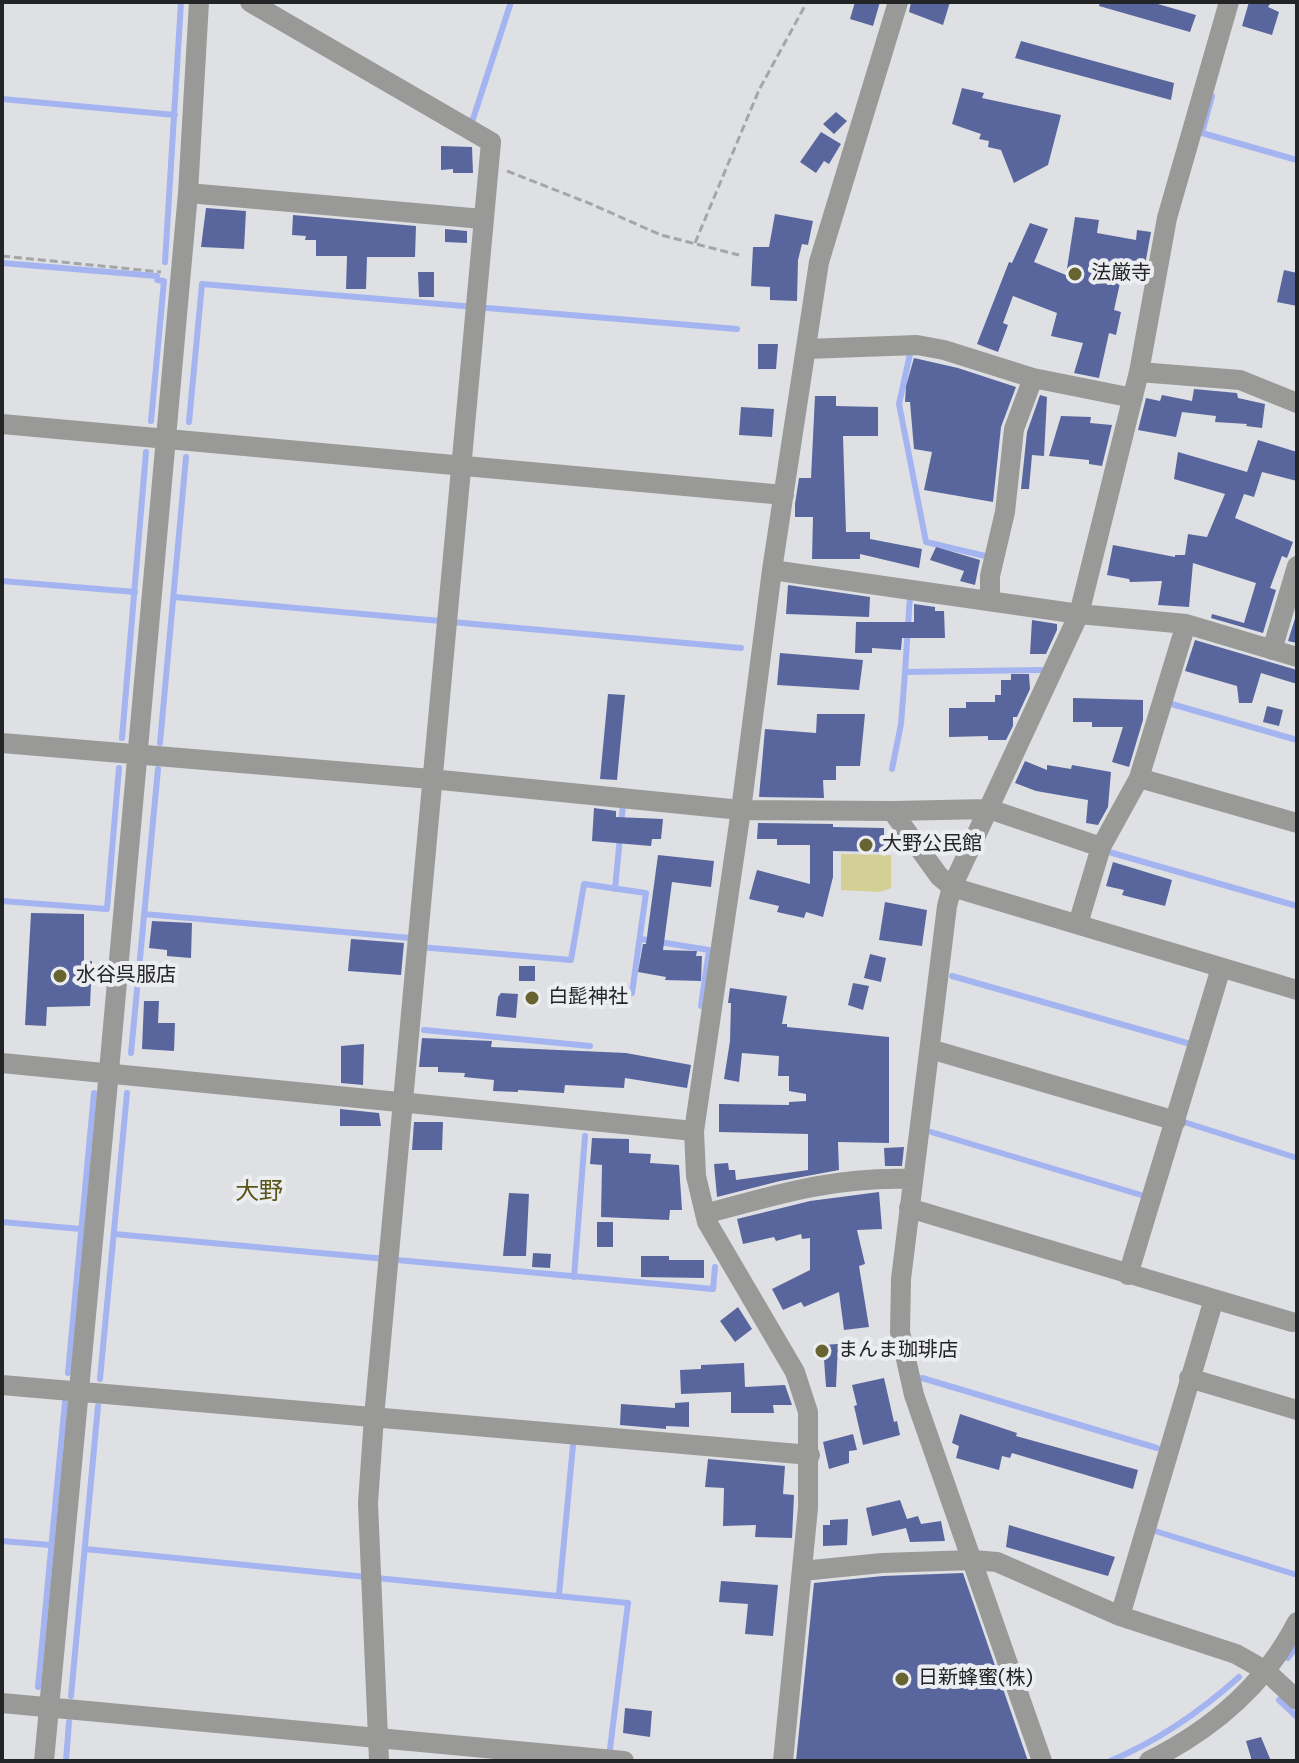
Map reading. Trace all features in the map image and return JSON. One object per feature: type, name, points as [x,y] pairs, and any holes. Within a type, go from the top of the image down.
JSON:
[{"type":"street","points":[[44,1761],[181,273],[199,2]]},
{"type":"street","points":[[250,2],[491,142],[431,779],[368,1503],[379,1761]]},
{"type":"street","points":[[783,1761],[802,1571],[810,1455],[808,1412],[795,1372],[727,1258],[705,1214],[696,1176],[694,1131],[772,570],[819,262],[898,2]]},
{"type":"street","points":[[1042,1761],[904,1360],[899,1305],[909,1208],[947,906],[952,887],[1079,614],[1139,372],[1167,218],[1229,2]]},
{"type":"street","points":[[188,193],[483,219]]},
{"type":"street","points":[[806,349],[917,345],[944,350],[1033,378],[1133,398]]},
{"type":"street","points":[[1139,372],[1240,380],[1297,403]]},
{"type":"street","points":[[990,600],[990,576],[1005,512],[1014,429],[1033,378]]},
{"type":"street","points":[[2,424],[784,495]]},
{"type":"street","points":[[1272,650],[1297,566]]},
{"type":"street","points":[[772,570],[1079,614],[1186,624],[1297,657]]},
{"type":"street","points":[[1078,924],[1101,847],[1139,778],[1186,624]]},
{"type":"street","points":[[2,743],[431,779],[741,810],[989,809],[1101,847]]},
{"type":"street","points":[[1139,778],[1297,823]]},
{"type":"street","points":[[892,811],[939,876],[952,887],[1297,990]]},
{"type":"street","points":[[1128,1275],[1221,968]]},
{"type":"street","points":[[930,1049],[1176,1121]]},
{"type":"street","points":[[2,1063],[109,1071],[694,1131]]},
{"type":"street","points":[[705,1214],[810,1185],[872,1177],[913,1179]]},
{"type":"street","points":[[909,1208],[1292,1322]]},
{"type":"street","points":[[1120,1616],[1214,1299]]},
{"type":"street","points":[[1189,1378],[1297,1410]]},
{"type":"street","points":[[2,1385],[810,1455]]},
{"type":"street","points":[[802,1571],[882,1563],[997,1562],[1120,1616],[1236,1654],[1266,1671],[1297,1700]]},
{"type":"street","points":[[1149,1761],[1187,1742],[1219,1719],[1266,1671],[1297,1622]]},
{"type":"street","points":[[2,1703],[624,1761]]},
{"type":"path","points":[[695,243],[759,90],[807,2]]},
{"type":"path","points":[[489,164],[661,235],[739,255]]},
{"type":"path","points":[[2,256],[181,273]]},
{"type":"shaded area","points":[[841,854],[891,855],[891,888],[880,892],[841,890]]},
{"type":"building","points":[[855,2],[880,2],[873,26],[850,19]]},
{"type":"building","points":[[911,2],[950,2],[943,25],[909,12]]},
{"type":"building","points":[[1100,2],[1151,2],[1196,15],[1190,32],[1099,6]]},
{"type":"building","points":[[1249,2],[1270,4],[1268,7],[1279,12],[1272,35],[1242,26]]},
{"type":"building","points":[[1021,41],[1174,83],[1171,100],[1015,58]]},
{"type":"building","points":[[962,88],[984,93],[982,98],[1061,115],[1048,165],[1014,183],[1001,150],[988,147],[989,141],[979,139],[981,134],[952,124]]},
{"type":"building","points":[[836,112],[847,121],[834,134],[823,124]]},
{"type":"building","points":[[821,132],[841,144],[829,164],[824,161],[816,173],[800,162]]},
{"type":"building","points":[[441,146],[472,147],[473,173],[441,170]]},
{"type":"building","points":[[206,208],[246,211],[244,249],[201,247]]},
{"type":"building","points":[[775,214],[813,221],[808,245],[802,244],[798,260],[797,301],[770,300],[770,287],[751,286],[753,247],[769,247]]},
{"type":"building","points":[[293,215],[416,226],[415,257],[367,257],[366,289],[346,289],[347,256],[316,256],[316,240],[292,235]]},
{"type":"building","points":[[1075,217],[1099,220],[1097,233],[1136,240],[1137,230],[1151,232],[1143,276],[1122,274],[1114,310],[1121,312],[1116,335],[1109,333],[1099,378],[1074,373],[1083,343],[1051,336],[1057,313],[1013,296],[1003,323],[1008,325],[998,352],[977,344],[1009,262],[1012,263],[1030,223],[1048,229],[1034,262],[1066,275]]},
{"type":"building","points":[[445,229],[467,231],[467,243],[445,242]]},
{"type":"building","points":[[1284,270],[1297,273],[1297,306],[1277,302]]},
{"type":"building","points":[[418,272],[434,272],[434,297],[419,297]]},
{"type":"building","points":[[758,344],[778,344],[776,369],[758,369]]},
{"type":"building","points":[[914,358],[958,368],[1016,387],[1001,427],[993,502],[924,490],[932,452],[914,449],[910,402],[905,402]]},
{"type":"building","points":[[1194,389],[1237,393],[1238,398],[1265,404],[1262,428],[1215,422],[1216,416],[1182,412],[1176,437],[1138,430],[1146,398],[1160,401],[1162,395],[1192,401]]},
{"type":"building","points":[[1040,395],[1047,397],[1044,456],[1032,455],[1029,489],[1021,489],[1027,432]]},
{"type":"building","points":[[815,396],[836,396],[836,406],[878,407],[878,436],[843,436],[846,532],[870,532],[870,539],[922,549],[919,568],[860,554],[860,559],[812,559],[813,517],[795,517],[795,504],[799,478],[811,478]]},
{"type":"building","points":[[741,407],[774,409],[772,437],[739,435]]},
{"type":"building","points":[[1061,416],[1091,417],[1090,423],[1112,425],[1102,466],[1089,464],[1089,460],[1049,456]]},
{"type":"building","points":[[1258,440],[1297,452],[1297,481],[1262,472],[1254,497],[1244,494],[1235,518],[1293,542],[1287,558],[1282,556],[1270,588],[1276,590],[1263,633],[1211,618],[1212,614],[1244,623],[1256,583],[1193,563],[1189,607],[1158,605],[1162,581],[1130,582],[1129,579],[1107,575],[1113,545],[1175,557],[1185,555],[1188,534],[1207,537],[1225,494],[1174,479],[1178,452],[1247,472]]},
{"type":"building","points":[[936,547],[980,560],[975,585],[960,581],[964,571],[930,560]]},
{"type":"building","points":[[788,585],[870,597],[869,617],[786,614]]},
{"type":"building","points":[[914,604],[944,611],[945,638],[902,638],[901,650],[872,648],[872,653],[855,653],[856,622],[914,622]]},
{"type":"building","points":[[1297,612],[1297,643],[1288,641]]},
{"type":"building","points":[[1032,620],[1057,624],[1046,654],[1030,654]]},
{"type":"building","points":[[1195,640],[1297,670],[1297,684],[1261,673],[1252,703],[1239,703],[1237,686],[1185,671]]},
{"type":"building","points":[[780,653],[863,660],[859,690],[777,685]]},
{"type":"building","points":[[1011,674],[1029,674],[1030,689],[1017,717],[1013,717],[1013,726],[1006,740],[988,740],[988,736],[949,737],[949,708],[966,708],[966,702],[995,702],[995,695],[1001,695],[1001,680],[1011,680]]},
{"type":"building","points":[[608,694],[625,695],[617,780],[600,779]]},
{"type":"building","points":[[1073,698],[1143,700],[1143,720],[1129,767],[1112,762],[1123,727],[1092,727],[1092,722],[1073,722]]},
{"type":"building","points":[[1267,706],[1283,710],[1279,726],[1263,722]]},
{"type":"building","points":[[817,714],[865,714],[860,766],[836,766],[836,780],[823,780],[824,798],[759,797],[765,729],[816,733]]},
{"type":"building","points":[[1025,761],[1047,770],[1047,765],[1071,769],[1072,765],[1111,772],[1108,807],[1098,825],[1086,823],[1088,800],[1036,791],[1015,783]]},
{"type":"building","points":[[594,808],[616,811],[616,817],[663,819],[661,839],[652,839],[651,846],[592,841]]},
{"type":"building","points":[[758,823],[884,828],[884,838],[890,838],[889,852],[833,851],[833,877],[823,917],[806,912],[804,918],[777,912],[779,906],[749,899],[757,870],[810,884],[810,845],[777,845],[777,839],[757,839]]},
{"type":"building","points":[[658,855],[714,861],[711,887],[672,882],[663,950],[697,951],[696,956],[702,956],[701,981],[665,980],[666,977],[638,972],[643,944],[646,944]]},
{"type":"building","points":[[1113,862],[1172,880],[1165,906],[1122,895],[1124,890],[1106,886]]},
{"type":"building","points":[[885,902],[927,910],[922,946],[879,940]]},
{"type":"building","name":"水谷呉服店","points":[[31,913],[84,914],[84,961],[92,961],[90,1006],[47,1007],[46,1026],[25,1025]]},
{"type":"building","points":[[152,921],[192,923],[191,958],[167,956],[167,950],[149,948]]},
{"type":"building","points":[[351,939],[404,943],[401,975],[348,971]]},
{"type":"building","points":[[870,954],[886,958],[881,982],[864,978]]},
{"type":"building","points":[[519,966],[535,966],[535,981],[519,981]]},
{"type":"building","points":[[853,983],[869,986],[863,1010],[848,1005]]},
{"type":"building","points":[[730,988],[787,996],[782,1024],[787,1024],[787,1027],[889,1037],[889,1143],[838,1142],[839,1170],[717,1197],[714,1164],[728,1163],[729,1170],[735,1170],[736,1180],[808,1170],[808,1134],[719,1132],[719,1104],[789,1105],[789,1102],[806,1101],[806,1094],[789,1091],[789,1076],[778,1076],[779,1056],[742,1053],[739,1082],[724,1079],[730,1041]]},
{"type":"building","name":"白髭神社","points":[[501,993],[518,994],[516,1018],[496,1016]]},
{"type":"building","points":[[144,1001],[159,1001],[158,1023],[175,1023],[174,1051],[142,1049]]},
{"type":"building","points":[[422,1038],[492,1041],[491,1047],[626,1053],[691,1065],[687,1088],[625,1078],[624,1088],[565,1085],[564,1093],[493,1091],[494,1080],[464,1077],[465,1073],[438,1072],[438,1067],[419,1067]]},
{"type":"building","points":[[364,1044],[363,1085],[341,1083],[341,1046]]},
{"type":"building","points":[[340,1109],[379,1113],[381,1126],[340,1126]]},
{"type":"building","points":[[414,1122],[443,1122],[442,1150],[412,1150]]},
{"type":"building","points":[[592,1138],[629,1139],[629,1153],[651,1154],[650,1163],[679,1165],[682,1210],[670,1210],[669,1220],[601,1217],[602,1165],[590,1164]]},
{"type":"building","points":[[904,1147],[902,1166],[885,1166],[884,1148]]},
{"type":"building","points":[[879,1192],[882,1229],[857,1230],[865,1264],[859,1266],[869,1327],[844,1330],[839,1292],[804,1307],[801,1302],[783,1310],[772,1289],[810,1270],[810,1238],[802,1239],[801,1234],[776,1241],[774,1237],[743,1244],[737,1219],[810,1201]]},
{"type":"building","points":[[509,1193],[529,1194],[526,1256],[503,1256]]},
{"type":"building","points":[[597,1222],[613,1222],[613,1247],[597,1247]]},
{"type":"building","points":[[533,1253],[551,1254],[550,1268],[532,1267]]},
{"type":"building","points":[[641,1256],[704,1260],[704,1278],[641,1277]]},
{"type":"building","points":[[738,1307],[752,1329],[735,1342],[720,1321]]},
{"type":"building","points":[[838,1344],[836,1387],[826,1387],[823,1345]]},
{"type":"building","points":[[744,1363],[745,1387],[785,1385],[792,1405],[773,1405],[774,1413],[731,1413],[731,1392],[681,1394],[680,1370],[701,1369],[701,1365]]},
{"type":"building","points":[[884,1378],[900,1435],[863,1445],[852,1385]]},
{"type":"building","points":[[689,1402],[689,1427],[666,1426],[666,1429],[620,1425],[621,1404],[675,1408],[675,1403]]},
{"type":"building","points":[[960,1414],[1017,1433],[1016,1436],[1138,1470],[1133,1489],[1012,1453],[1010,1458],[1002,1456],[999,1470],[956,1458],[959,1446],[952,1443]]},
{"type":"building","points":[[853,1434],[857,1450],[849,1451],[849,1463],[829,1469],[823,1442]]},
{"type":"building","points":[[708,1459],[785,1466],[783,1494],[794,1495],[792,1538],[755,1537],[756,1525],[723,1526],[724,1488],[705,1487]]},
{"type":"building","points":[[900,1500],[907,1519],[918,1516],[921,1524],[941,1521],[945,1541],[910,1542],[906,1528],[872,1536],[866,1508]]},
{"type":"building","points":[[848,1519],[847,1545],[823,1546],[823,1525],[830,1525],[830,1520]]},
{"type":"building","points":[[1009,1525],[1115,1557],[1108,1576],[1006,1547]]},
{"type":"building","name":"日新蜂蜜(株)","points":[[963,1573],[1028,1761],[796,1761],[814,1583]]},
{"type":"building","points":[[721,1581],[778,1585],[773,1636],[745,1634],[748,1604],[719,1602]]},
{"type":"building","points":[[625,1708],[652,1711],[650,1737],[623,1733]]},
{"type":"building","points":[[1261,1737],[1271,1761],[1252,1761],[1246,1741]]},
{"type":"waterway","points":[[165,262],[181,2]]},
{"type":"waterway","points":[[468,120],[472,122],[511,2]]},
{"type":"waterway","points":[[1212,96],[1202,133],[1297,160]]},
{"type":"waterway","points":[[2,99],[175,115]]},
{"type":"waterway","points":[[2,263],[157,276],[157,280],[164,281],[151,421]]},
{"type":"waterway","points":[[189,422],[202,284],[737,329]]},
{"type":"waterway","points":[[910,354],[899,404],[926,542],[985,556]]},
{"type":"waterway","points":[[122,738],[146,452]]},
{"type":"waterway","points":[[160,743],[186,457]]},
{"type":"waterway","points":[[2,581],[135,592]]},
{"type":"waterway","points":[[910,596],[905,672],[1041,670]]},
{"type":"waterway","points":[[174,597],[741,648]]},
{"type":"waterway","points":[[892,769],[901,724],[905,672]]},
{"type":"waterway","points":[[1168,703],[1297,740]]},
{"type":"waterway","points":[[2,901],[107,909],[119,768]]},
{"type":"waterway","points":[[131,1053],[158,769]]},
{"type":"waterway","points":[[621,825],[623,805]]},
{"type":"waterway","points":[[615,889],[620,837]]},
{"type":"waterway","points":[[1109,852],[1297,906]]},
{"type":"waterway","points":[[420,947],[571,960],[584,884],[646,893],[632,993]]},
{"type":"waterway","points":[[144,914],[410,938]]},
{"type":"waterway","points":[[641,939],[709,950],[701,1006]]},
{"type":"waterway","points":[[952,976],[1187,1043]]},
{"type":"waterway","points":[[424,1030],[590,1046]]},
{"type":"waterway","points":[[68,1373],[94,1093]]},
{"type":"waterway","points":[[100,1379],[127,1093]]},
{"type":"waterway","points":[[1184,1122],[1297,1158]]},
{"type":"waterway","points":[[931,1132],[1141,1195]]},
{"type":"waterway","points":[[574,1277],[585,1136]]},
{"type":"waterway","points":[[2,1222],[81,1229]]},
{"type":"waterway","points":[[114,1234],[713,1289],[715,1267]]},
{"type":"waterway","points":[[922,1378],[1157,1448]]},
{"type":"waterway","points":[[38,1687],[65,1402]]},
{"type":"waterway","points":[[71,1696],[98,1406]]},
{"type":"waterway","points":[[559,1595],[573,1445]]},
{"type":"waterway","points":[[1155,1531],[1297,1575]]},
{"type":"waterway","points":[[2,1541],[50,1545]]},
{"type":"waterway","points":[[85,1549],[628,1603],[610,1749]]},
{"type":"waterway","points":[[1288,1658],[1297,1646]]},
{"type":"waterway","points":[[1110,1761],[1178,1725],[1239,1677]]},
{"type":"waterway","points":[[1279,1700],[1297,1717]]},
{"type":"waterway","points":[[66,1761],[69,1722]]},
{"type":"place","name":"法厳寺","points":[[1075,274]]},
{"type":"place","name":"大野公民館","points":[[866,845]]},
{"type":"place","name":"水谷呉服店","points":[[60,976]]},
{"type":"place","name":"白髭神社","points":[[532,998]]},
{"type":"place","name":"まんま珈琲店","points":[[822,1351]]},
{"type":"place","name":"日新蜂蜜(株)","points":[[902,1679]]},
{"type":"district","name":"大野","points":[[259,1193]]}]
